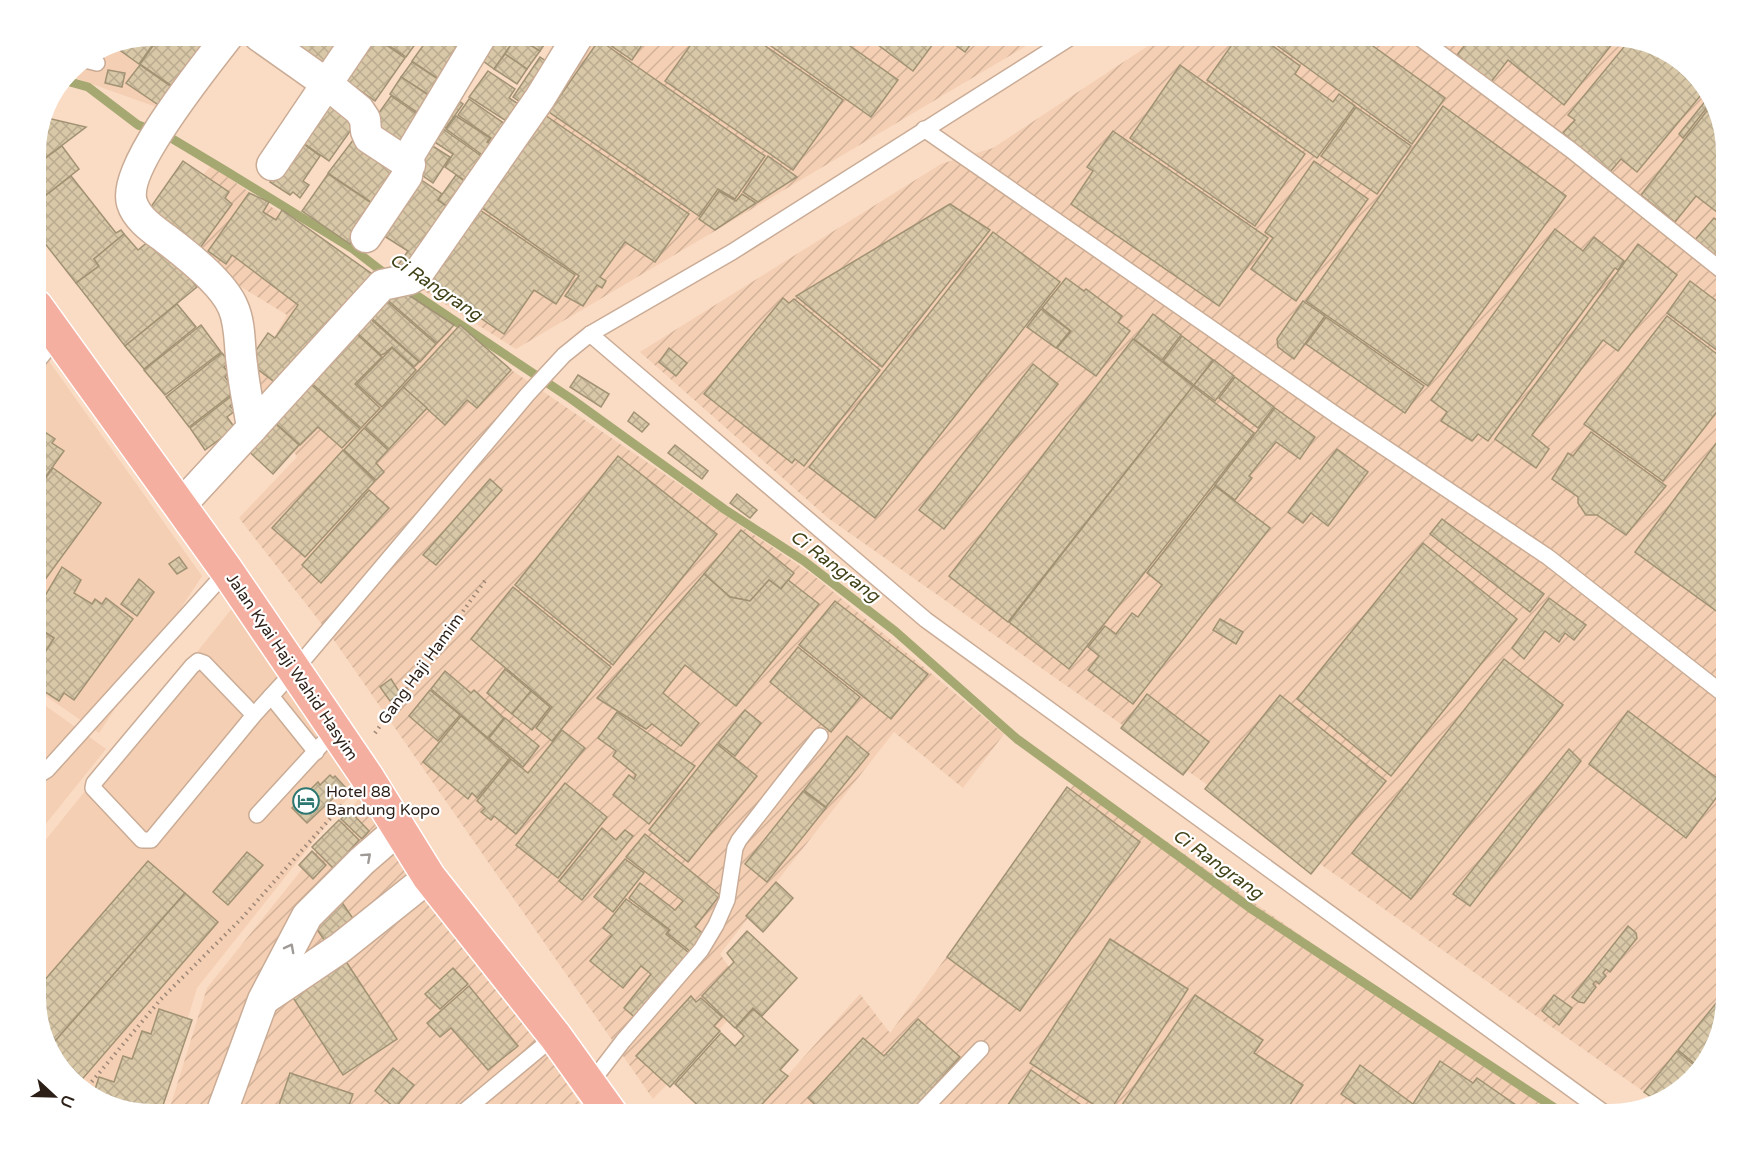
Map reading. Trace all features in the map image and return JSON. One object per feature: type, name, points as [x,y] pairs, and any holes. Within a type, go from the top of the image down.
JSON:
[{"type":"main road","name":"Jalan Kyai Haji Wahid Hasyim","points":[[47,322],[181,505],[294,671],[326,741],[361,769],[429,878],[555,1036],[604,1104]]},
{"type":"street","points":[[220,46],[168,115],[150,143],[133,187],[131,202],[149,226],[212,278],[233,305],[238,325],[252,428]]},
{"type":"street","points":[[273,46],[359,110],[365,119],[369,138],[410,165]]},
{"type":"street","points":[[272,165],[353,46]]},
{"type":"street","points":[[366,237],[407,176],[410,154],[475,46]]},
{"type":"street","points":[[181,505],[382,285],[417,275],[540,98],[572,46]]},
{"type":"street","points":[[225,1104],[263,1000],[307,916],[399,829]]},
{"type":"street","points":[[263,1000],[340,948],[429,878]]},
{"type":"lane","points":[[254,715],[204,663],[198,661],[94,783],[93,788],[142,840],[151,840],[254,715],[294,671],[527,395],[557,363],[590,334],[732,252],[1057,46]]},
{"type":"lane","points":[[1431,46],[1571,150],[1716,266]]},
{"type":"lane","points":[[924,129],[1329,411],[1548,557],[1716,688]]},
{"type":"lane","points":[[590,334],[926,620],[1592,1104]]},
{"type":"lane","points":[[47,349],[57,336]]},
{"type":"lane","points":[[47,770],[227,571]]},
{"type":"lane","points":[[257,815],[326,741],[271,696]]},
{"type":"lane","points":[[590,1084],[623,1041],[701,950],[727,900],[738,840],[820,736]]},
{"type":"lane","points":[[473,1104],[555,1036]]},
{"type":"lane","points":[[929,1104],[981,1049]]},
{"type":"path","name":"Gang Haji Hamim","points":[[90,1084],[161,999],[241,919],[361,769],[487,578]]},
{"type":"shaded area","points":[[218,46],[173,113],[76,78],[105,57],[138,47]]},
{"type":"shaded area","points":[[580,46],[1026,46],[516,349],[410,282]]},
{"type":"shaded area","points":[[1148,46],[1624,47],[1644,52],[1669,64],[1694,88],[1712,125],[1716,152],[1716,998],[1712,1025],[1705,1045],[1685,1073],[1674,1082],[1649,1095],[828,518],[640,352],[941,164],[993,148]]},
{"type":"shaded area","points":[[211,166],[813,575],[1004,734],[963,788],[894,732],[720,954],[750,997],[653,1099],[331,636],[239,518],[297,457],[252,376],[287,315],[150,231]]},
{"type":"shaded area","points":[[47,358],[202,576],[99,733],[47,697]]},
{"type":"shaded area","points":[[234,606],[363,779],[197,988],[162,1104],[138,1103],[118,1098],[105,1093],[84,1079],[84,1066],[71,1066],[61,1051],[50,1025],[47,1005],[47,838]]},
{"type":"shaded area","points":[[47,707],[106,749],[47,822]]},
{"type":"shaded area","points":[[1078,779],[1541,1104],[762,1104],[860,994],[890,1033]]},
{"type":"shaded area","points":[[368,787],[580,1104],[171,1104],[207,988]]},
{"type":"building","points":[[152,46],[139,64],[121,51]]},
{"type":"building","points":[[153,46],[209,46],[178,90],[140,64]]},
{"type":"building","points":[[341,46],[327,66],[305,50],[302,54],[291,47]]},
{"type":"building","points":[[364,46],[388,46],[405,58],[375,101],[338,75]]},
{"type":"building","points":[[390,46],[414,46],[406,57]]},
{"type":"building","points":[[423,46],[468,46],[443,82],[412,61]]},
{"type":"building","points":[[477,46],[510,46],[494,69],[472,53]]},
{"type":"building","points":[[510,46],[532,46],[540,51],[527,69],[505,54]]},
{"type":"building","points":[[532,46],[543,46],[540,51]]},
{"type":"building","points":[[595,46],[608,46],[765,156],[735,199],[718,189],[699,216],[549,112]]},
{"type":"building","points":[[611,46],[641,46],[632,60]]},
{"type":"building","points":[[690,46],[765,46],[843,100],[793,170],[665,81]]},
{"type":"building","points":[[771,46],[850,46],[898,80],[871,117]]},
{"type":"building","points":[[879,46],[932,46],[913,71]]},
{"type":"building","points":[[957,46],[970,46],[965,52]]},
{"type":"building","points":[[1231,46],[1273,46],[1300,66],[1295,74],[1333,102],[1339,94],[1355,106],[1317,158],[1207,80]]},
{"type":"building","points":[[1278,46],[1373,46],[1445,98],[1412,144]]},
{"type":"building","points":[[1464,46],[1611,46],[1564,105],[1508,60],[1491,82],[1457,55]]},
{"type":"building","points":[[1624,47],[1644,52],[1669,64],[1685,77],[1700,97],[1637,172],[1621,159],[1610,172],[1563,133],[1575,120],[1568,115]]},
{"type":"building","points":[[505,54],[527,69],[517,84],[494,69]]},
{"type":"building","points":[[540,57],[555,67],[528,107],[513,97]]},
{"type":"building","points":[[412,62],[445,84],[435,99],[401,77]]},
{"type":"building","points":[[140,65],[173,88],[160,106],[126,83]]},
{"type":"building","points":[[1180,65],[1305,154],[1255,226],[1130,138]]},
{"type":"building","points":[[108,70],[125,73],[122,87],[105,83]]},
{"type":"building","points":[[488,71],[515,89],[509,98],[529,111],[517,128],[469,97]]},
{"type":"building","points":[[401,77],[434,99],[423,116],[390,94]]},
{"type":"building","points":[[450,94],[463,104],[446,128],[432,119]]},
{"type":"building","points":[[391,96],[426,120],[404,153],[368,128]]},
{"type":"building","points":[[328,98],[358,120],[329,161],[299,140]]},
{"type":"building","points":[[469,99],[515,131],[501,151],[488,142],[491,138],[458,115]]},
{"type":"building","points":[[1703,104],[1706,109],[1683,138],[1679,134]]},
{"type":"building","points":[[1443,106],[1566,196],[1428,386],[1306,301]]},
{"type":"building","points":[[1356,107],[1411,146],[1377,194],[1321,156]]},
{"type":"building","points":[[1707,111],[1715,138],[1716,211],[1696,196],[1675,222],[1641,195]]},
{"type":"building","points":[[542,113],[689,214],[655,262],[625,242],[600,277],[606,281],[602,288],[597,285],[583,306],[565,296],[579,276],[478,205]]},
{"type":"building","points":[[456,116],[490,138],[487,142],[502,152],[488,159],[446,129]]},
{"type":"building","points":[[52,119],[86,127],[47,157]]},
{"type":"building","points":[[436,124],[487,160],[476,188],[445,167],[453,154],[427,137]]},
{"type":"building","points":[[1113,131],[1268,238],[1219,306],[1071,204],[1093,171],[1087,167]]},
{"type":"building","points":[[357,135],[405,167],[377,206],[328,173]]},
{"type":"building","points":[[298,140],[320,156],[303,181],[309,185],[300,198],[293,192],[290,195],[270,182]]},
{"type":"building","points":[[423,140],[450,157],[433,183],[413,169]]},
{"type":"building","points":[[62,146],[79,169],[47,194],[47,157]]},
{"type":"building","points":[[768,156],[797,177],[758,202],[743,192]]},
{"type":"building","points":[[183,161],[229,192],[225,198],[232,204],[200,248],[148,211]]},
{"type":"building","points":[[1314,161],[1368,199],[1296,301],[1251,269],[1273,238],[1265,232]]},
{"type":"building","points":[[328,174],[377,207],[350,244],[302,211]]},
{"type":"building","points":[[414,175],[442,194],[438,200],[458,214],[408,276],[396,268],[408,251],[381,234]]},
{"type":"building","points":[[456,175],[475,189],[458,214],[438,200]]},
{"type":"building","points":[[71,176],[116,233],[121,230],[124,234],[94,259],[99,266],[76,283],[47,246],[47,195]]},
{"type":"building","points":[[719,191],[736,201],[742,194],[756,203],[715,230],[699,219]]},
{"type":"building","points":[[249,193],[269,202],[263,212],[276,220],[282,210],[375,276],[285,390],[248,362],[268,333],[275,338],[298,305],[232,255],[226,264],[208,251]]},
{"type":"building","points":[[950,204],[990,230],[882,367],[796,296]]},
{"type":"building","points":[[477,208],[575,275],[556,304],[534,290],[504,334],[426,281]]},
{"type":"building","points":[[1714,218],[1716,220],[1716,258],[1695,240]]},
{"type":"building","points":[[1555,229],[1583,251],[1594,237],[1624,261],[1618,270],[1615,268],[1488,441],[1478,434],[1472,441],[1441,421],[1447,412],[1431,400]]},
{"type":"building","points":[[993,232],[1060,282],[875,518],[809,467]]},
{"type":"building","points":[[124,234],[138,250],[155,236],[197,287],[125,346],[76,283],[99,266],[94,259]]},
{"type":"building","points":[[1638,244],[1677,275],[1618,351],[1603,340],[1532,435],[1549,449],[1536,468],[1495,439]]},
{"type":"building","points":[[1066,278],[1084,291],[1086,289],[1122,316],[1118,322],[1130,331],[1096,376],[1057,348],[1071,331],[1042,308]]},
{"type":"building","points":[[1690,281],[1716,300],[1716,350],[1667,313]]},
{"type":"building","points":[[395,286],[454,325],[437,343],[383,296]]},
{"type":"building","points":[[382,297],[436,344],[420,362],[367,314]]},
{"type":"building","points":[[783,298],[789,303],[794,299],[880,370],[804,466],[795,459],[792,463],[704,394]]},
{"type":"building","points":[[1303,301],[1325,316],[1294,359],[1278,347],[1277,339]]},
{"type":"building","points":[[177,304],[196,327],[144,369],[125,346]]},
{"type":"building","points":[[1041,309],[1070,331],[1056,348],[1027,327]]},
{"type":"building","points":[[365,314],[419,362],[414,367],[392,347],[381,355],[352,328]]},
{"type":"building","points":[[1153,314],[1181,335],[1162,360],[1134,339]]},
{"type":"building","points":[[1667,316],[1716,353],[1716,413],[1663,481],[1584,424]]},
{"type":"building","points":[[1326,317],[1424,386],[1405,413],[1306,344]]},
{"type":"building","points":[[201,325],[221,352],[165,395],[144,370]]},
{"type":"building","points":[[460,325],[511,370],[477,408],[467,400],[445,425],[403,387]]},
{"type":"building","points":[[351,329],[382,357],[355,384],[380,408],[361,428],[307,379]]},
{"type":"building","points":[[1182,336],[1213,360],[1194,385],[1163,361]]},
{"type":"building","points":[[1133,339],[1193,386],[1008,622],[949,576]]},
{"type":"building","points":[[392,348],[416,370],[382,407],[357,384]]},
{"type":"building","points":[[669,348],[687,363],[676,376],[659,362]]},
{"type":"building","points":[[222,353],[230,362],[224,367],[229,373],[225,377],[236,391],[189,427],[166,397]]},
{"type":"building","points":[[1214,360],[1234,376],[1215,401],[1194,385]]},
{"type":"building","points":[[1033,364],[1058,384],[944,529],[919,510]]},
{"type":"building","points":[[578,375],[609,394],[601,407],[570,387]]},
{"type":"building","points":[[1235,377],[1274,407],[1258,428],[1219,398]]},
{"type":"building","points":[[305,379],[360,429],[342,448],[318,427],[300,445],[269,417]]},
{"type":"building","points":[[1193,386],[1254,433],[1069,669],[1009,622]]},
{"type":"building","points":[[403,387],[427,408],[389,449],[365,427]]},
{"type":"building","points":[[237,392],[241,398],[230,406],[235,411],[227,417],[235,428],[205,450],[190,428]]},
{"type":"building","points":[[1275,408],[1315,437],[1300,459],[1276,442],[1249,476],[1252,478],[1235,500],[1215,485]]},
{"type":"building","points":[[634,412],[649,424],[642,432],[628,421]]},
{"type":"building","points":[[268,417],[299,445],[273,474],[242,445]]},
{"type":"building","points":[[364,428],[388,450],[376,463],[384,472],[376,480],[344,450]]},
{"type":"building","points":[[1591,432],[1666,486],[1626,535],[1597,515],[1586,515],[1578,503],[1578,497],[1552,479],[1568,453],[1573,456]]},
{"type":"building","points":[[47,434],[55,439],[52,443],[64,451],[47,475]]},
{"type":"building","points":[[1716,443],[1716,611],[1635,552]]},
{"type":"building","points":[[675,445],[708,471],[702,479],[668,453]]},
{"type":"building","points":[[1337,449],[1368,472],[1328,526],[1311,513],[1303,523],[1288,512]]},
{"type":"building","points":[[343,450],[375,481],[305,557],[272,528]]},
{"type":"building","points":[[618,456],[717,534],[613,665],[515,585]]},
{"type":"building","points":[[53,468],[101,503],[47,577],[47,476]]},
{"type":"building","points":[[490,479],[502,490],[436,565],[423,555]]},
{"type":"building","points":[[1215,486],[1270,528],[1133,704],[1088,670],[1099,656],[1088,647],[1105,626],[1116,634],[1132,613],[1138,617],[1162,585],[1147,573]]},
{"type":"building","points":[[369,490],[389,508],[321,583],[302,565]]},
{"type":"building","points":[[737,494],[757,510],[750,518],[730,503]]},
{"type":"building","points":[[1442,519],[1544,594],[1530,612],[1430,534]]},
{"type":"building","points":[[741,530],[794,573],[781,589],[769,580],[750,601],[730,597],[704,574]]},
{"type":"building","points":[[1423,543],[1517,619],[1391,776],[1297,699]]},
{"type":"building","points":[[179,557],[187,568],[177,574],[169,564]]},
{"type":"building","points":[[62,567],[81,580],[74,593],[92,604],[95,599],[102,604],[106,598],[133,619],[74,700],[64,693],[59,701],[47,693],[47,648],[54,638],[47,634],[47,592]]},
{"type":"building","points":[[704,574],[730,597],[750,601],[769,580],[781,589],[788,580],[819,604],[736,706],[685,665],[663,693],[699,723],[681,746],[652,724],[646,729],[597,698]]},
{"type":"building","points":[[139,579],[154,592],[137,616],[121,604]]},
{"type":"building","points":[[513,587],[611,667],[552,741],[536,728],[552,707],[471,639]]},
{"type":"building","points":[[1549,598],[1586,625],[1574,640],[1565,633],[1559,642],[1545,631],[1524,659],[1512,648]]},
{"type":"building","points":[[835,601],[928,674],[891,719],[799,645]]},
{"type":"building","points":[[1220,619],[1243,632],[1236,644],[1213,630]]},
{"type":"building","points":[[47,634],[54,638],[47,649]]},
{"type":"building","points":[[798,647],[860,697],[831,732],[770,682]]},
{"type":"building","points":[[1504,659],[1563,705],[1411,899],[1352,853]]},
{"type":"building","points":[[505,669],[531,691],[512,714],[487,693]]},
{"type":"building","points":[[445,671],[471,693],[474,690],[504,718],[488,738],[431,689]]},
{"type":"building","points":[[391,679],[400,693],[390,701],[380,687]]},
{"type":"building","points":[[430,690],[460,715],[438,741],[409,716]]},
{"type":"building","points":[[531,691],[550,707],[532,730],[512,714]]},
{"type":"building","points":[[1147,694],[1209,742],[1183,775],[1121,728]]},
{"type":"building","points":[[1280,695],[1386,781],[1311,874],[1205,789]]},
{"type":"building","points":[[745,710],[761,723],[735,756],[718,743]]},
{"type":"building","points":[[1628,711],[1716,777],[1716,798],[1686,838],[1589,764]]},
{"type":"building","points":[[617,712],[695,766],[649,824],[613,795],[629,775],[634,779],[636,775],[613,756],[616,751],[598,738]]},
{"type":"building","points":[[461,716],[510,758],[477,798],[472,793],[468,799],[423,762]]},
{"type":"building","points":[[505,718],[539,746],[523,767],[489,738]]},
{"type":"building","points":[[562,730],[585,748],[516,834],[494,816],[491,820],[481,812],[485,808],[477,801],[511,759],[528,773]]},
{"type":"building","points":[[847,736],[869,754],[826,807],[804,790]]},
{"type":"building","points":[[717,744],[757,776],[688,862],[649,830]]},
{"type":"building","points":[[1569,749],[1581,761],[1470,906],[1453,894]]},
{"type":"building","points":[[330,775],[333,778],[335,776],[345,787],[307,823],[292,808],[318,782],[320,785]]},
{"type":"building","points":[[565,783],[607,817],[558,878],[516,845]]},
{"type":"building","points":[[1067,787],[1140,842],[1020,1011],[947,957]]},
{"type":"building","points":[[803,791],[826,808],[767,882],[745,864]]},
{"type":"building","points":[[349,810],[369,831],[362,839],[341,819]]},
{"type":"building","points":[[339,820],[359,840],[349,851],[353,856],[337,872],[312,847]]},
{"type":"building","points":[[602,828],[616,840],[625,830],[633,836],[582,900],[559,881]]},
{"type":"building","points":[[645,834],[720,895],[695,927],[705,935],[691,952],[667,933],[670,930],[629,898],[640,883],[675,910],[683,901],[626,857]]},
{"type":"building","points":[[312,851],[326,865],[313,879],[299,865]]},
{"type":"building","points":[[247,852],[263,865],[228,905],[213,892]]},
{"type":"building","points":[[625,859],[644,873],[613,912],[594,897]]},
{"type":"building","points":[[148,861],[185,893],[56,1040],[47,1012],[47,977]]},
{"type":"building","points":[[776,882],[793,898],[763,932],[746,916]]},
{"type":"building","points":[[185,893],[218,922],[84,1077],[84,1066],[71,1066],[56,1040]]},
{"type":"building","points":[[626,899],[669,930],[666,934],[693,956],[639,1021],[624,1008],[651,974],[641,966],[623,988],[590,961],[612,935],[603,928]]},
{"type":"building","points":[[341,901],[354,920],[325,941],[311,921]]},
{"type":"building","points":[[1628,926],[1636,933],[1637,938],[1610,972],[1606,969],[1603,973],[1606,976],[1599,984],[1596,981],[1593,984],[1596,987],[1584,1003],[1572,997]]},
{"type":"building","points":[[747,931],[797,978],[762,1016],[753,1008],[735,1028],[702,996],[734,962],[727,953]]},
{"type":"building","points":[[1110,939],[1188,989],[1114,1104],[1093,1104],[1030,1063]]},
{"type":"building","points":[[345,960],[397,1039],[343,1075],[292,996]]},
{"type":"building","points":[[453,968],[468,984],[440,1009],[425,994]]},
{"type":"building","points":[[469,986],[518,1046],[488,1070],[451,1028],[440,1037],[427,1023]]},
{"type":"building","points":[[1195,995],[1263,1040],[1254,1053],[1303,1085],[1291,1104],[1123,1104]]},
{"type":"building","points":[[1554,995],[1572,1008],[1559,1025],[1542,1011]]},
{"type":"building","points":[[691,996],[696,1002],[701,998],[722,1017],[714,1026],[720,1031],[670,1087],[636,1056]]},
{"type":"building","points":[[1716,1004],[1710,1032],[1698,1057],[1693,1062],[1678,1050]]},
{"type":"building","points":[[159,1009],[192,1020],[163,1104],[125,1100],[96,1088],[99,1077],[114,1082],[123,1056],[132,1059],[142,1031],[151,1034]]},
{"type":"building","points":[[753,1009],[798,1050],[780,1070],[788,1076],[762,1104],[696,1104],[675,1084],[721,1033],[735,1046],[744,1036],[736,1028]]},
{"type":"building","points":[[918,1019],[960,1057],[918,1104],[814,1104],[808,1098],[863,1038],[884,1056]]},
{"type":"building","points":[[1677,1051],[1692,1063],[1685,1073],[1663,1089],[1649,1095],[1644,1092]]},
{"type":"building","points":[[1440,1061],[1473,1083],[1477,1078],[1515,1104],[1413,1104]]},
{"type":"building","points":[[1360,1065],[1413,1104],[1356,1104],[1341,1094]]},
{"type":"building","points":[[393,1068],[414,1085],[398,1104],[390,1104],[375,1091]]},
{"type":"building","points":[[1031,1070],[1080,1104],[1009,1104]]},
{"type":"building","points":[[290,1073],[353,1094],[350,1104],[279,1104]]},
{"type":"waterway","name":"Ci Rangrang","points":[[73,83],[88,87],[138,125],[166,135],[226,171],[353,249],[388,276]]},
{"type":"waterway","name":"Ci Rangrang","points":[[404,287],[570,398],[724,509],[804,561],[895,631],[1017,739],[1253,910],[1549,1104]]},
{"type":"place","name":"Hotel 88 Bandung Kopo","points":[[306,801]]}]
